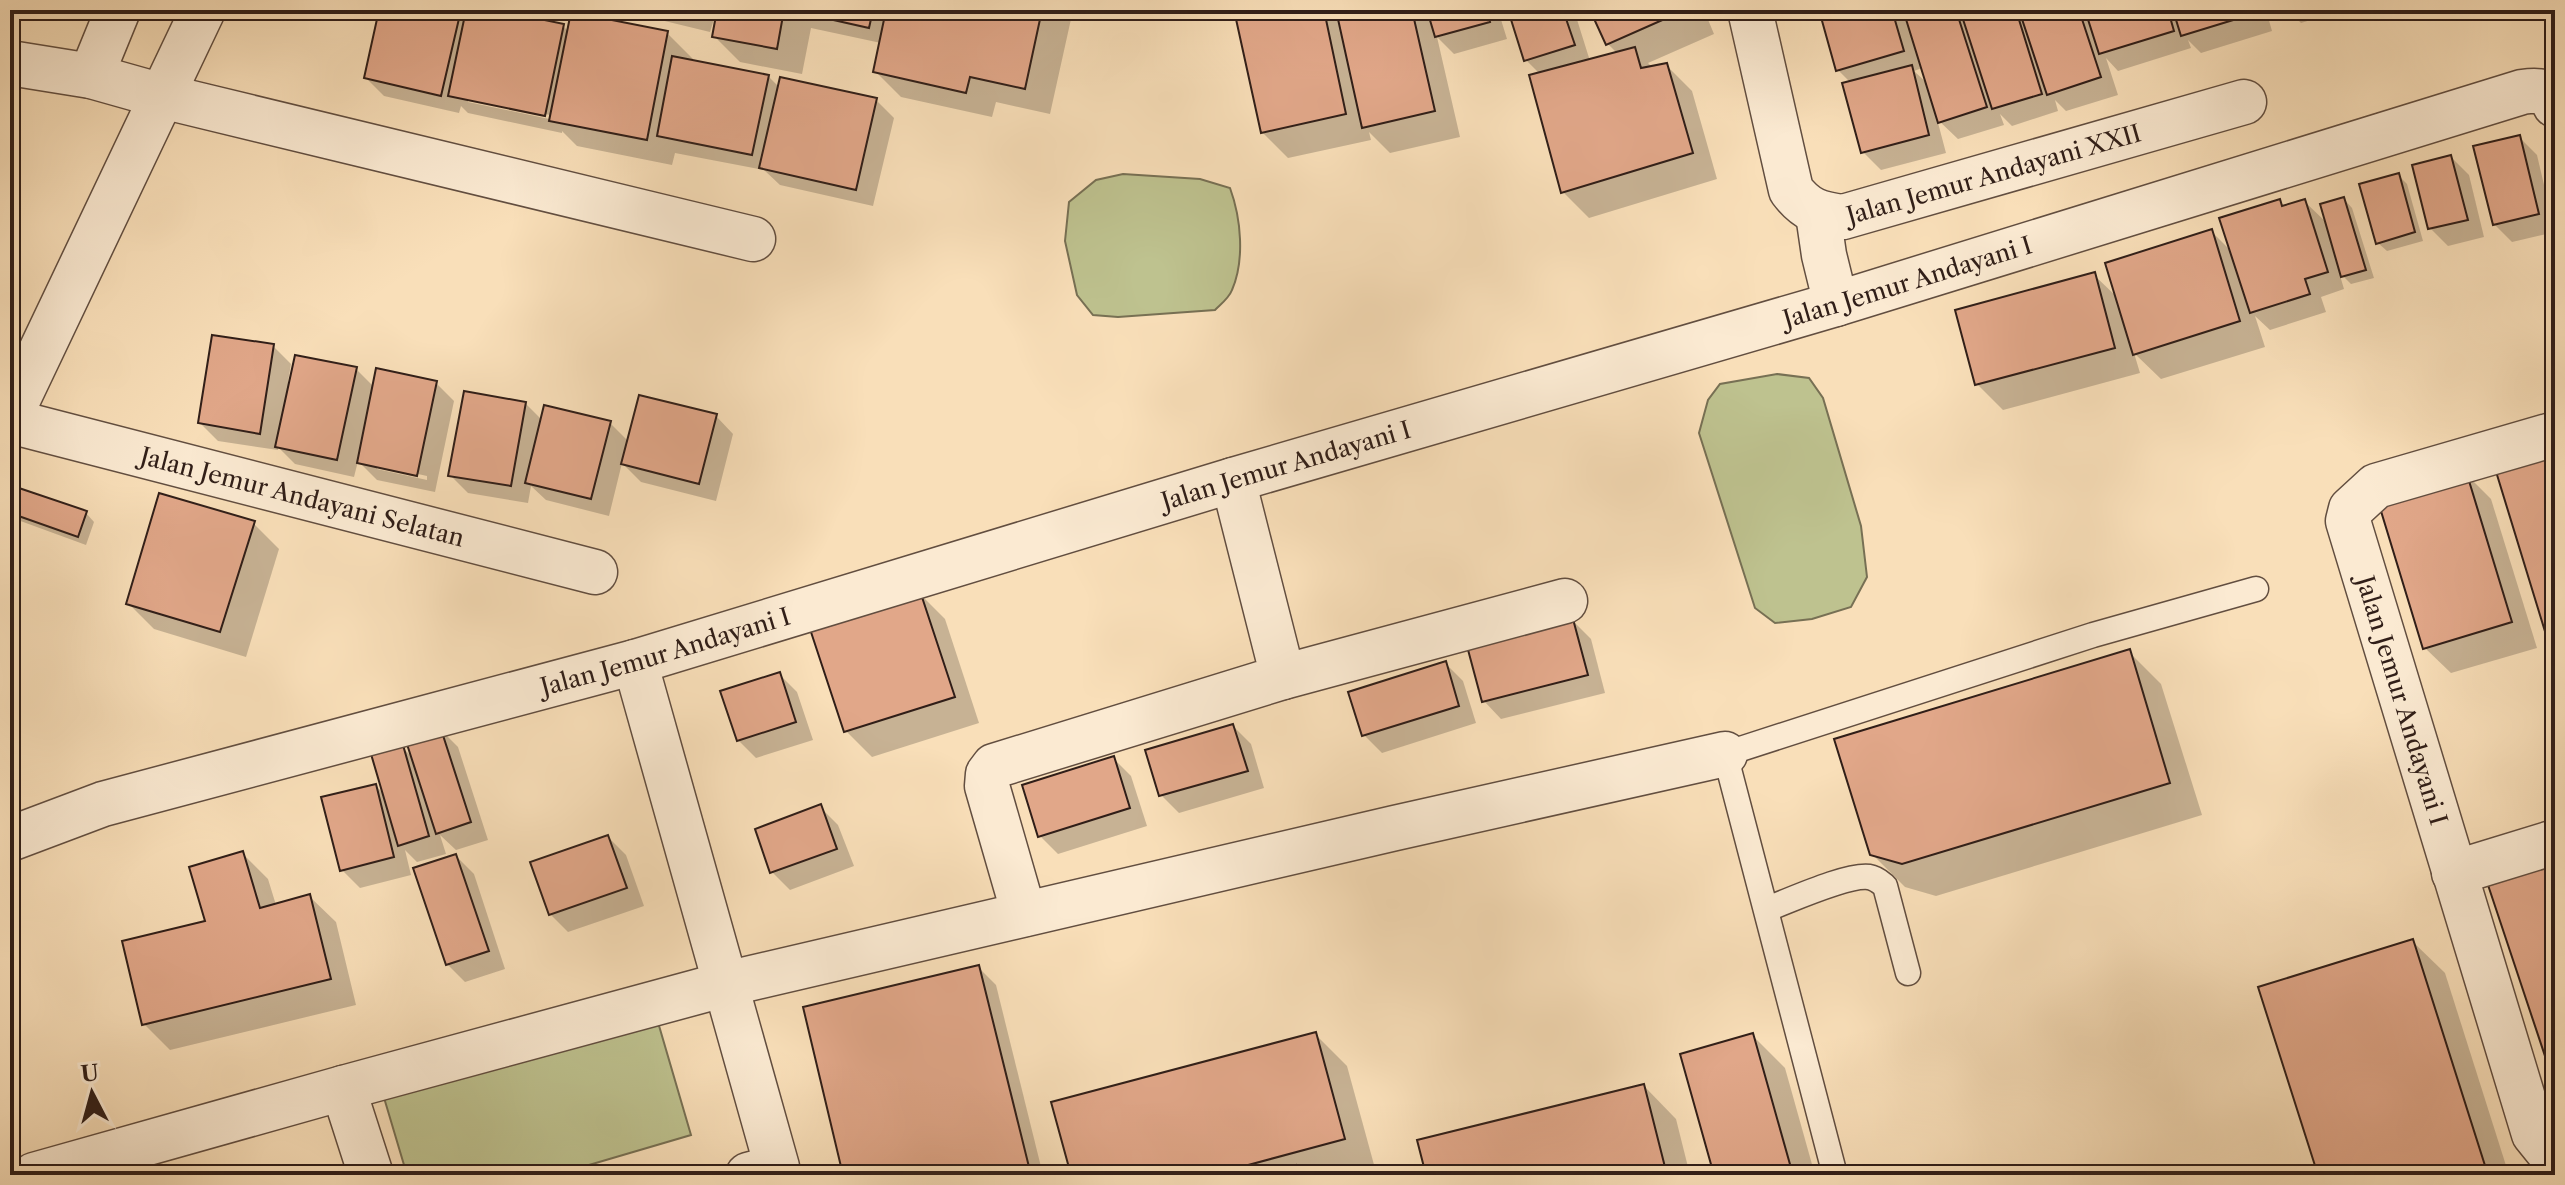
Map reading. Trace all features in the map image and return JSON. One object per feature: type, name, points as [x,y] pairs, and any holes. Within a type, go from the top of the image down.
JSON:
[{"type":"street","points":[[91,76],[118,10]]},
{"type":"street","points":[[10,418],[203,10]]},
{"type":"street","name":"Jalan Jemur Andayani XXII","points":[[1750,10],[1791,190],[1801,204],[1818,214],[1843,217],[2244,102]]},
{"type":"street","points":[[10,63],[91,76],[162,96],[753,239]]},
{"type":"street","name":"Jalan Jemur Andayani I","points":[[10,839],[103,804],[635,662],[1233,480],[1836,304],[2522,92],[2544,92],[2551,96],[2555,105]]},
{"type":"street","points":[[1818,214],[1836,304]]},
{"type":"street","name":"Jalan Jemur Andayani Selatan","points":[[10,418],[595,572]]},
{"type":"street","name":"Jalan Jemur Andayani I","points":[[2555,434],[2376,486],[2351,509],[2348,521],[2534,1134],[2555,1160]]},
{"type":"street","points":[[1233,480],[1283,677]]},
{"type":"street","points":[[1024,914],[987,786],[988,774],[994,766],[1283,677],[1565,601]]},
{"type":"street","points":[[635,662],[726,984],[768,1172]]},
{"type":"street","points":[[34,1175],[726,984],[1725,754]]},
{"type":"street","points":[[2454,873],[2555,842]]},
{"type":"street","points":[[343,1088],[371,1175]]},
{"type":"lane","points":[[1835,1175],[1725,754],[2093,635],[2256,589]]},
{"type":"lane","points":[[1767,909],[1848,879],[1864,877],[1879,881],[1885,886],[1908,973]]},
{"type":"green space","points":[[1123,174],[1200,179],[1230,188],[1239,226],[1239,266],[1231,293],[1215,310],[1118,317],[1093,315],[1077,295],[1065,241],[1069,202],[1096,180]]},
{"type":"green space","points":[[1777,374],[1809,378],[1823,398],[1861,526],[1867,577],[1851,607],[1812,619],[1775,623],[1755,608],[1699,433],[1708,400],[1720,384]]},
{"type":"green space","points":[[655,1012],[691,1135],[555,1175],[407,1175],[382,1091]]},
{"type":"building","points":[[379,10],[461,10],[441,96],[364,78]]},
{"type":"building","points":[[466,10],[496,10],[564,24],[545,116],[448,96]]},
{"type":"building","points":[[717,10],[784,10],[777,49],[712,37]]},
{"type":"building","points":[[789,10],[873,10],[869,28]]},
{"type":"building","points":[[886,10],[1042,10],[1025,89],[970,77],[966,93],[873,72]]},
{"type":"building","points":[[1234,10],[1324,10],[1346,114],[1261,133]]},
{"type":"building","points":[[1336,10],[1412,10],[1435,111],[1362,128]]},
{"type":"building","points":[[1427,10],[1487,10],[1490,22],[1435,37]]},
{"type":"building","points":[[1508,10],[1563,10],[1575,45],[1524,61]]},
{"type":"building","points":[[1590,10],[1685,10],[1606,45]]},
{"type":"building","points":[[1819,10],[1892,10],[1904,51],[1836,71]]},
{"type":"building","points":[[1925,10],[1956,10],[1987,107],[1938,123],[1905,16]]},
{"type":"building","points":[[1960,10],[2016,10],[2042,94],[1992,109]]},
{"type":"building","points":[[2019,10],[2079,10],[2101,77],[2047,95]]},
{"type":"building","points":[[2085,10],[2168,10],[2174,31],[2099,54]]},
{"type":"building","points":[[2173,10],[2255,10],[2256,13],[2181,36]]},
{"type":"building","points":[[571,12],[668,31],[647,140],[549,121]]},
{"type":"building","points":[[1635,47],[1641,68],[1667,63],[1693,153],[1561,193],[1529,75]]},
{"type":"building","points":[[672,56],[769,75],[752,155],[657,136]]},
{"type":"building","points":[[1912,65],[1929,135],[1861,153],[1842,83]]},
{"type":"building","points":[[780,77],[877,98],[856,190],[759,168]]},
{"type":"building","points":[[2520,135],[2539,214],[2493,225],[2473,146]]},
{"type":"building","points":[[2451,155],[2468,220],[2428,229],[2412,165]]},
{"type":"building","points":[[2399,173],[2415,232],[2376,244],[2359,184]]},
{"type":"building","points":[[2344,197],[2366,270],[2341,277],[2320,204]]},
{"type":"building","points":[[2280,199],[2282,206],[2305,199],[2328,272],[2305,279],[2310,294],[2250,313],[2219,218]]},
{"type":"building","points":[[2212,229],[2240,321],[2133,355],[2105,263]]},
{"type":"building","points":[[2095,272],[2115,348],[1975,385],[1955,310]]},
{"type":"building","points":[[212,335],[274,344],[260,434],[198,423]]},
{"type":"building","points":[[295,355],[357,367],[337,460],[275,447]]},
{"type":"building","points":[[376,368],[437,381],[417,476],[357,463]]},
{"type":"building","points":[[464,391],[526,402],[511,486],[448,476]]},
{"type":"building","points":[[639,395],[717,414],[699,484],[621,464]]},
{"type":"building","points":[[544,405],[611,421],[591,499],[525,483]]},
{"type":"building","points":[[2555,446],[2555,664],[2494,465]]},
{"type":"building","points":[[2466,471],[2512,622],[2423,649],[2377,498]]},
{"type":"building","points":[[13,486],[87,511],[78,537],[10,513]]},
{"type":"building","points":[[159,493],[255,521],[220,632],[126,604]]},
{"type":"building","points":[[920,591],[955,697],[844,732],[809,626]]},
{"type":"building","points":[[1573,619],[1588,675],[1482,702],[1467,646]]},
{"type":"building","points":[[2130,649],[2170,783],[1902,864],[1870,855],[1834,739]]},
{"type":"building","points":[[1446,661],[1459,706],[1362,736],[1348,692]]},
{"type":"building","points":[[780,672],[796,722],[737,741],[720,691]]},
{"type":"building","points":[[1233,724],[1248,771],[1159,796],[1145,750]]},
{"type":"building","points":[[440,726],[471,822],[436,834],[405,738]]},
{"type":"building","points":[[403,745],[429,836],[398,846],[371,754]]},
{"type":"building","points":[[1114,756],[1130,808],[1038,837],[1022,785]]},
{"type":"building","points":[[376,784],[394,857],[340,871],[321,797]]},
{"type":"building","points":[[821,804],[837,849],[770,873],[755,829]]},
{"type":"building","points":[[608,835],[627,888],[549,915],[530,862]]},
{"type":"building","points":[[2555,850],[2555,1086],[2484,873]]},
{"type":"building","points":[[243,851],[260,908],[310,894],[331,979],[142,1025],[122,941],[205,921],[189,867]]},
{"type":"building","points":[[456,854],[489,951],[446,965],[413,868]]},
{"type":"building","points":[[2413,939],[2488,1175],[2318,1175],[2258,987]]},
{"type":"building","points":[[979,965],[1031,1175],[843,1175],[803,1007]]},
{"type":"building","points":[[1316,1032],[1345,1139],[1211,1175],[1071,1175],[1051,1102]]},
{"type":"building","points":[[1753,1033],[1793,1175],[1714,1175],[1680,1054]]},
{"type":"building","points":[[1644,1084],[1667,1175],[1426,1175],[1417,1140]]},
{"type":"building","points":[[1296,1165],[1298,1175],[1259,1175]]}]
